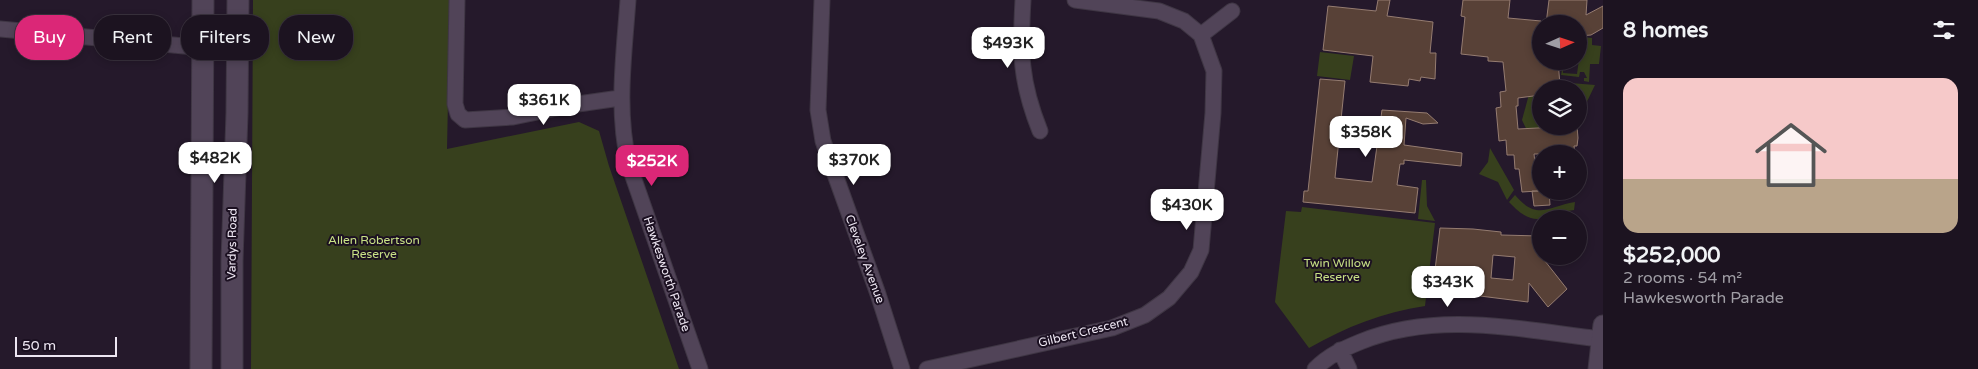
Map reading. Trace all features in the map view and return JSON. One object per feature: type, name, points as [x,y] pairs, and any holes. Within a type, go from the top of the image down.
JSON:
[{"type":"main road","points":[[202,15],[203,0]]},
{"type":"main road","name":"Vardys Road","points":[[238,0],[238,15]]},
{"type":"main road","points":[[201,60],[201,369]]},
{"type":"main road","name":"Vardys Road","points":[[232,369],[233,205],[238,60]]},
{"type":"street","points":[[457,0],[455,104],[458,114],[465,120],[513,117],[571,105],[620,98]]},
{"type":"street","name":"Hawkesworth Parade","points":[[628,0],[620,98],[624,146],[700,369]]},
{"type":"street","name":"Cleveley Avenue","points":[[822,0],[818,110],[823,141],[878,294],[902,369]]},
{"type":"street","points":[[1023,0],[1020,50],[1028,100],[1040,131]]},
{"type":"street","points":[[1075,0],[1159,11],[1184,21],[1201,35],[1232,11]]},
{"type":"street","points":[[0,29],[181,47]]},
{"type":"street","name":"Gilbert Crescent","points":[[927,369],[1112,328],[1145,315],[1170,298],[1191,272],[1201,250],[1213,113],[1214,70],[1201,35]]},
{"type":"street","points":[[1315,369],[1327,357],[1340,350],[1388,332],[1444,323],[1602,332],[1598,369]]},
{"type":"street","points":[[1340,350],[1349,369]]},
{"type":"green space","name":"Allen Robertson Reserve","points":[[253,0],[450,0],[447,149],[579,122],[599,131],[609,166],[679,369],[251,369],[253,60],[269,60],[269,15],[253,15]]},
{"type":"green space","points":[[1588,38],[1592,38],[1592,45],[1601,46],[1599,64],[1590,64],[1589,82],[1584,80],[1584,78],[1587,78],[1584,72],[1580,72],[1579,77],[1561,75],[1562,70],[1563,73],[1577,74],[1578,70],[1588,70]]},
{"type":"green space","points":[[1320,52],[1354,56],[1350,80],[1317,76]]},
{"type":"green space","points":[[1587,84],[1595,85],[1587,102]]},
{"type":"green space","points":[[1532,87],[1532,135],[1540,135],[1535,141],[1532,141],[1522,120]]},
{"type":"green space","points":[[1490,148],[1514,190],[1507,200],[1498,182],[1479,174],[1488,162]]},
{"type":"green space","points":[[1422,180],[1426,180],[1427,206],[1435,221],[1418,219]]},
{"type":"green space","points":[[1515,195],[1530,208],[1537,210],[1532,210],[1532,218],[1519,211],[1509,202]]},
{"type":"green space","points":[[1575,202],[1574,210],[1544,210],[1550,209]]},
{"type":"green space","name":"Twin Willow Reserve","points":[[1302,207],[1435,223],[1425,306],[1394,312],[1365,321],[1309,348],[1275,302],[1286,211],[1301,212]]},
{"type":"building","points":[[1378,0],[1390,0],[1387,16],[1433,22],[1430,53],[1436,53],[1435,79],[1421,77],[1420,81],[1409,79],[1408,86],[1370,82],[1373,56],[1323,50],[1328,6],[1376,11]]},
{"type":"building","points":[[1463,0],[1510,0],[1508,18],[1532,20],[1532,70],[1559,70],[1560,80],[1532,80],[1532,96],[1518,98],[1518,106],[1516,106],[1518,129],[1532,128],[1532,135],[1578,135],[1577,145],[1532,145],[1532,191],[1522,192],[1519,169],[1515,169],[1514,155],[1507,155],[1506,140],[1499,141],[1496,108],[1501,107],[1500,92],[1506,91],[1503,62],[1488,61],[1488,57],[1461,54],[1465,17],[1461,16]]},
{"type":"building","points":[[1549,0],[1587,0],[1586,15],[1547,15]]},
{"type":"building","points":[[1603,6],[1603,28],[1588,35],[1588,15],[1586,15]]},
{"type":"building","points":[[1320,79],[1345,81],[1335,178],[1372,182],[1382,110],[1427,113],[1438,123],[1423,124],[1406,118],[1404,145],[1462,153],[1461,166],[1404,160],[1404,164],[1400,164],[1397,185],[1418,188],[1415,213],[1303,202],[1304,191],[1308,191]]},
{"type":"building","points":[[1533,200],[1550,200],[1550,205],[1534,206]]},
{"type":"building","points":[[1440,228],[1501,232],[1501,235],[1532,236],[1532,265],[1548,265],[1567,289],[1548,307],[1529,283],[1528,302],[1464,294],[1464,297],[1450,295],[1451,289],[1433,287]],"holes":[[[1493,255],[1515,257],[1513,280],[1491,278]]]}]
